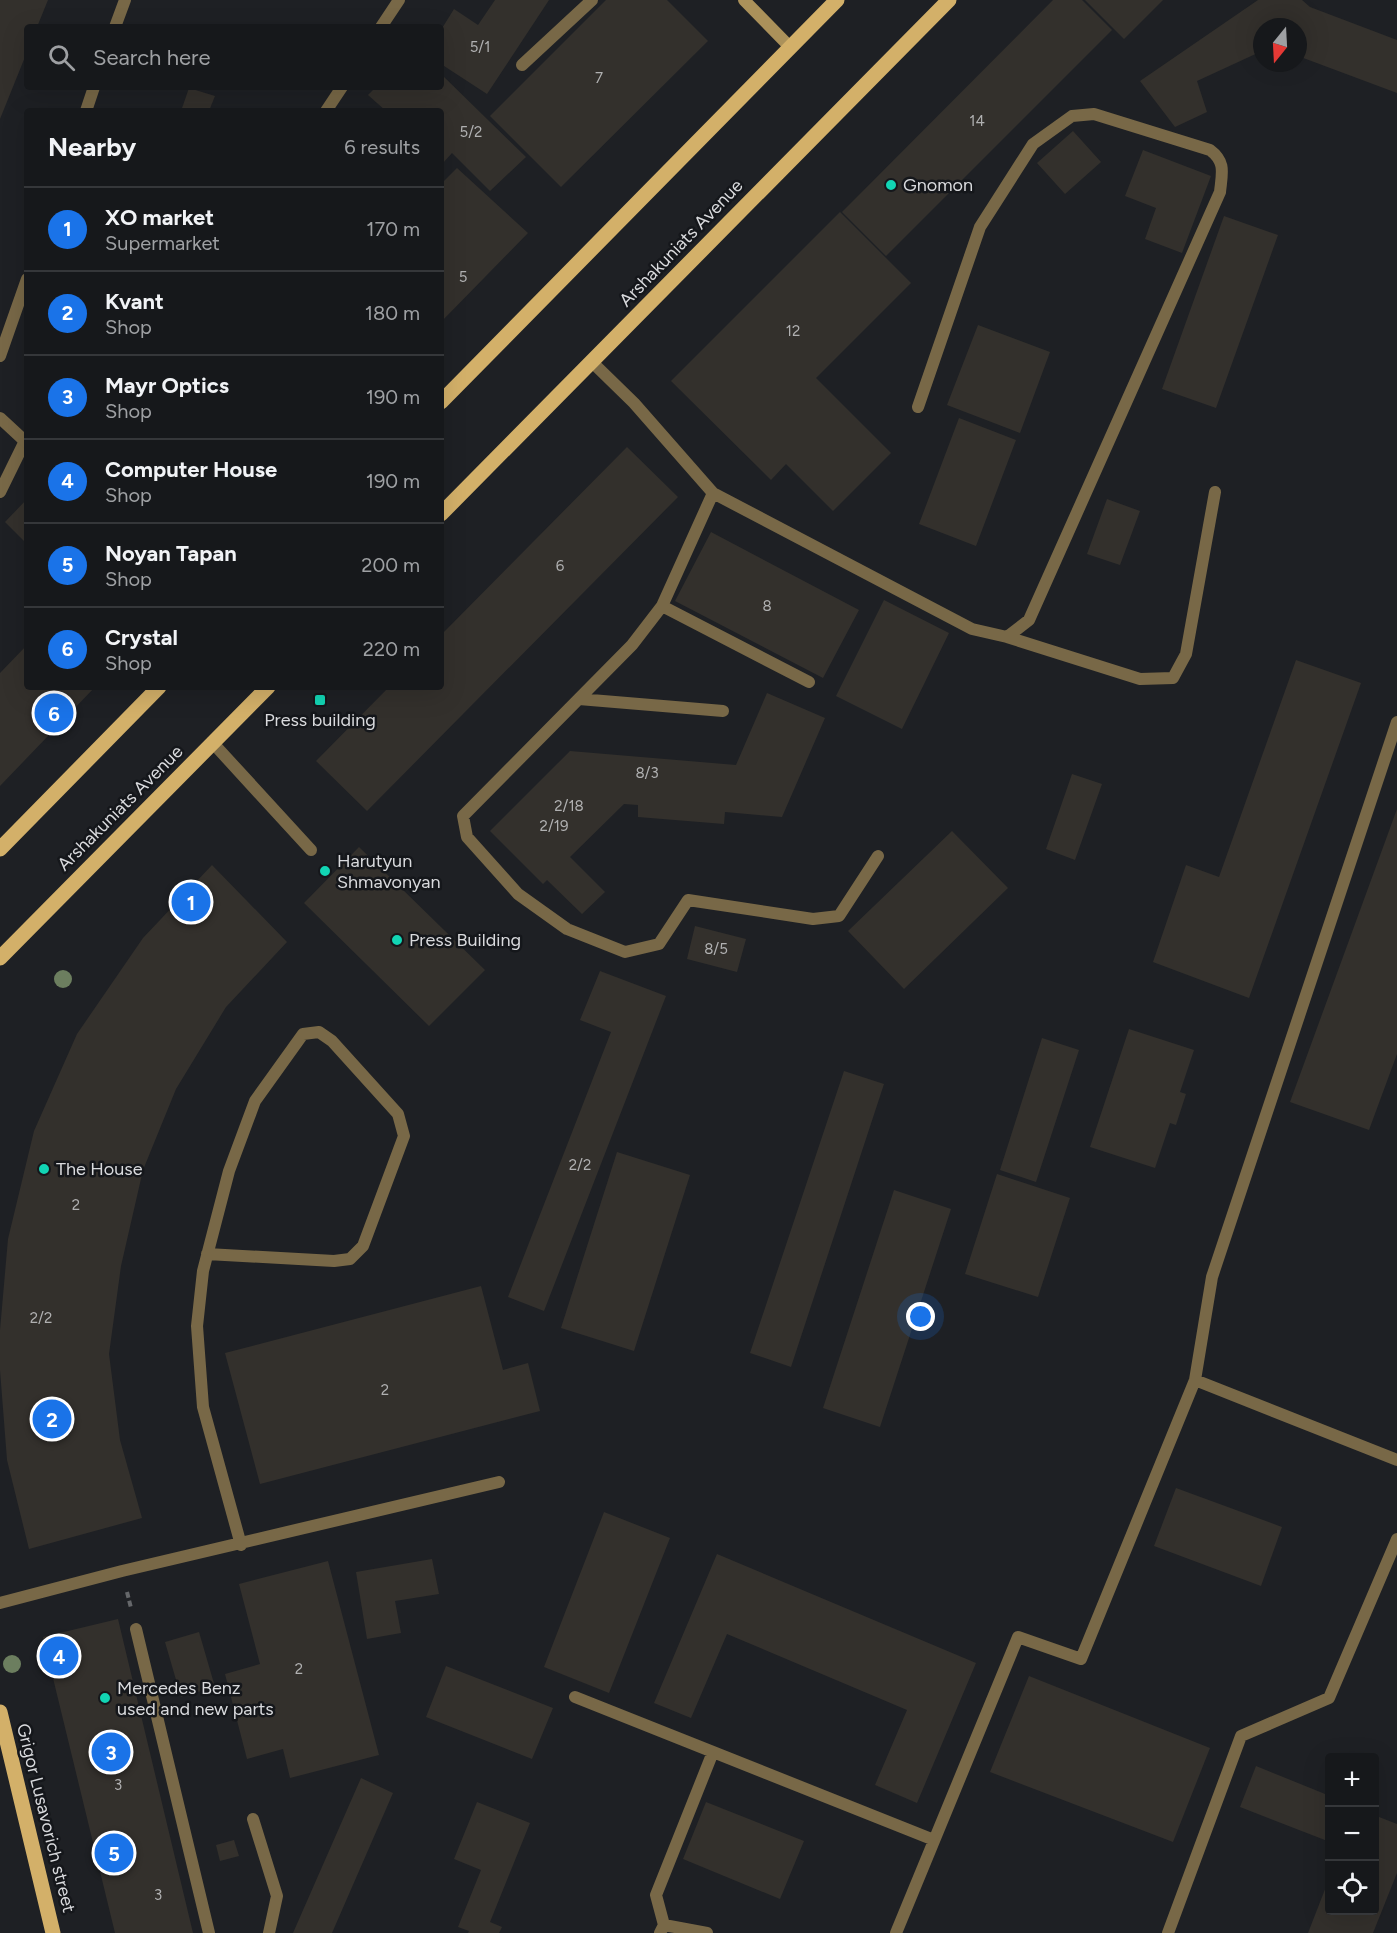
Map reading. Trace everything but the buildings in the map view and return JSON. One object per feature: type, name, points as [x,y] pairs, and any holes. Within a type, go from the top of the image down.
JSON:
[{"type":"main road","points":[[444,399],[837,0]]},
{"type":"main road","name":"Arshakuniats Avenue","points":[[444,511],[949,0]]},
{"type":"main road","points":[[0,849],[156,690]]},
{"type":"main road","name":"Arshakuniats Avenue","points":[[0,958],[265,690]]},
{"type":"main road","name":"Grigor Lusavorich street","points":[[0,1712],[53,1933]]},
{"type":"street","points":[[116,24],[124,0]]},
{"type":"street","points":[[383,24],[399,0]]},
{"type":"street","points":[[522,65],[592,0]]},
{"type":"street","points":[[744,0],[790,47]]},
{"type":"street","points":[[87,108],[93,90]]},
{"type":"street","points":[[328,108],[340,90]]},
{"type":"street","points":[[918,407],[980,227],[1033,144],[1072,116],[1094,114],[1210,150],[1219,156],[1223,170],[1220,192],[1029,621],[1007,637]]},
{"type":"street","points":[[0,356],[24,288]]},
{"type":"street","points":[[592,362],[633,403],[713,493],[972,628],[1140,679],[1173,678],[1186,654],[1215,492]]},
{"type":"street","points":[[0,418],[24,440]]},
{"type":"street","points":[[0,492],[24,446]]},
{"type":"street","points":[[713,493],[662,606],[632,645],[463,816],[467,837],[518,894],[567,929],[625,952],[659,944],[688,900],[813,920],[839,916],[878,856]]},
{"type":"street","points":[[662,606],[808,682]]},
{"type":"street","points":[[579,699],[723,711]]},
{"type":"street","points":[[896,1933],[1018,1637],[1081,1659],[1195,1380],[1212,1277],[1397,722]]},
{"type":"street","points":[[212,742],[311,850]]},
{"type":"street","points":[[207,1254],[334,1261],[350,1259],[363,1246],[404,1136],[398,1114],[332,1041],[319,1032],[303,1034],[255,1101],[229,1171],[207,1254],[203,1271],[197,1326],[204,1407],[241,1545]]},
{"type":"street","points":[[1195,1380],[1397,1460]]},
{"type":"street","points":[[0,1603],[122,1571],[241,1545],[499,1482]]},
{"type":"street","points":[[1168,1933],[1241,1736],[1329,1698],[1397,1539]]},
{"type":"street","points":[[136,1629],[208,1933]]},
{"type":"street","points":[[575,1697],[934,1840]]},
{"type":"street","points":[[706,1933],[662,1929],[656,1895],[713,1752]]},
{"type":"street","points":[[253,1819],[277,1896],[269,1933]]},
{"type":"path","points":[[122,1571],[136,1629]]},
{"type":"place","name":"Gnomon","points":[[891,185]]},
{"type":"place","name":"Press building","points":[[320,700]]},
{"type":"place","name":"Crystal","points":[[54,713]]},
{"type":"place","name":"Harutyun Shmavonyan","points":[[325,871]]},
{"type":"place","name":"XO market","points":[[191,902]]},
{"type":"place","name":"Press Building","points":[[397,940]]},
{"type":"place","name":"The House","points":[[44,1169]]},
{"type":"place","name":"Kvant","points":[[52,1419]]},
{"type":"place","name":"Computer House","points":[[59,1656]]},
{"type":"place","name":"Mercedes Benz used and new parts","points":[[105,1698]]},
{"type":"place","name":"Mayr Optics","points":[[111,1752]]},
{"type":"place","name":"Noyan Tapan","points":[[114,1853]]}]
